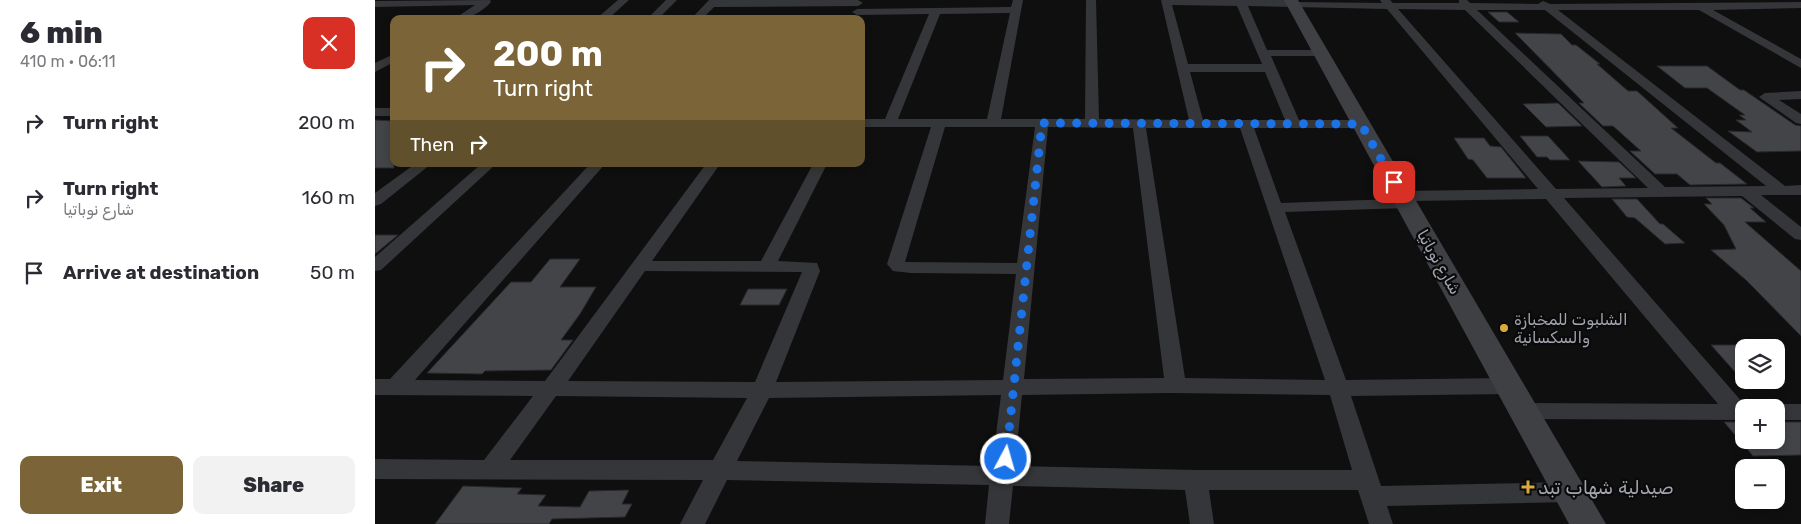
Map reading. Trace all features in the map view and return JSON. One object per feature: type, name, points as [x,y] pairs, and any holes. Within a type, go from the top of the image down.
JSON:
[{"type":"street","points":[[606,15],[623,0]]},
{"type":"street","points":[[656,15],[673,0]]},
{"type":"street","points":[[1091,0],[1092,124]]},
{"type":"street","points":[[1689,0],[1801,64]]},
{"type":"street","points":[[376,4],[488,1]]},
{"type":"street","points":[[465,15],[488,1]]},
{"type":"street","points":[[1197,124],[1166,1],[1541,3],[1701,7],[1777,2],[1801,5]]},
{"type":"street","points":[[700,15],[713,2],[789,3],[936,11],[1017,5],[993,123]]},
{"type":"street","points":[[1241,2],[1295,124]]},
{"type":"street","points":[[1387,2],[1735,405]]},
{"type":"street","points":[[1777,2],[1801,15]]},
{"type":"street","points":[[780,13],[789,3]]},
{"type":"street","name":"شارع نوباتيا","points":[[1292,3],[1588,524]]},
{"type":"street","points":[[1463,3],[1662,193]]},
{"type":"street","points":[[1541,3],[1781,190]]},
{"type":"street","points":[[889,123],[936,11]]},
{"type":"street","points":[[1263,53],[1321,53]]},
{"type":"street","points":[[375,68],[390,59]]},
{"type":"street","points":[[1183,68],[1270,68]]},
{"type":"street","points":[[1801,95],[1765,97],[1801,120]]},
{"type":"street","points":[[375,112],[390,112]]},
{"type":"street","points":[[865,123],[1361,124]]},
{"type":"street","points":[[939,123],[896,264],[899,267],[911,268],[1027,269]]},
{"type":"street","points":[[997,524],[1004,477],[1042,123]]},
{"type":"street","points":[[1139,124],[1176,387]]},
{"type":"street","points":[[1246,124],[1339,388],[1381,524]]},
{"type":"street","points":[[375,201],[420,167]]},
{"type":"street","points":[[375,266],[486,167]]},
{"type":"street","points":[[385,387],[595,167]]},
{"type":"street","points":[[491,468],[711,167]]},
{"type":"street","points":[[767,266],[818,167]]},
{"type":"street","points":[[1275,208],[1404,200],[1801,190]]},
{"type":"street","points":[[1746,191],[1801,235]]},
{"type":"street","points":[[638,266],[811,267],[762,390],[692,524]]},
{"type":"street","points":[[385,387],[762,390],[1509,386]]},
{"type":"street","points":[[1524,411],[1735,412]]},
{"type":"street","points":[[1785,412],[1801,412]]},
{"type":"street","points":[[375,468],[721,470],[1196,480],[1370,488],[1570,492]]},
{"type":"street","points":[[1196,480],[1202,524]]},
{"type":"building","points":[[1488,12],[1507,12],[1519,22],[1499,22]]},
{"type":"building","points":[[1515,33],[1561,34],[1572,45],[1576,45],[1600,64],[1597,64],[1628,91],[1637,91],[1678,128],[1671,128],[1747,184],[1690,185],[1677,174],[1655,174],[1630,151],[1641,151],[1613,126],[1603,126],[1579,103],[1584,103]]},
{"type":"building","points":[[1657,66],[1707,66],[1740,90],[1744,90],[1795,125],[1801,126],[1801,151],[1757,152],[1728,131],[1752,132],[1736,120],[1746,120],[1739,115],[1745,115],[1707,88],[1685,88]]},
{"type":"building","points":[[1558,103],[1582,126],[1546,127],[1523,104]]},
{"type":"building","points":[[375,120],[390,121],[390,167],[394,168],[375,168]]},
{"type":"building","points":[[1520,136],[1548,136],[1570,160],[1550,160],[1547,157],[1537,157]]},
{"type":"building","points":[[1454,138],[1484,138],[1490,146],[1501,147],[1526,178],[1487,178],[1473,160],[1468,159]]},
{"type":"building","points":[[1578,161],[1619,162],[1636,178],[1619,178],[1626,186],[1602,187]]},
{"type":"building","points":[[1706,198],[1741,198],[1754,208],[1750,208],[1766,222],[1745,222],[1801,271],[1801,336],[1746,280],[1711,250],[1736,249],[1724,225],[1704,204],[1712,204]]},
{"type":"building","points":[[1612,199],[1637,199],[1660,224],[1663,224],[1685,243],[1665,244],[1635,218],[1627,217]]},
{"type":"building","points":[[375,235],[398,235],[375,254]]},
{"type":"building","points":[[550,259],[580,259],[560,287],[596,287],[580,314],[561,340],[573,340],[551,370],[485,371],[482,374],[427,373],[511,282],[531,282]]},
{"type":"building","points":[[748,289],[787,289],[779,305],[740,305]]},
{"type":"building","points":[[1711,345],[1735,345],[1735,372]]},
{"type":"building","points":[[1724,422],[1735,422],[1735,435]]},
{"type":"building","points":[[1785,422],[1801,422],[1801,455],[1753,456],[1747,449],[1785,449]]},
{"type":"building","points":[[463,486],[522,488],[517,494],[546,495],[538,506],[580,507],[589,491],[629,490],[622,504],[632,504],[625,517],[552,519],[549,524],[435,524]]},
{"type":"place","name":"الشلبوت للمخبازة والسكسانية","points":[[1504,328]]},
{"type":"place","name":"صيدلية شهاب تبد","points":[[1528,487]]},
{"type":"route","points":[[1006,459],[1042,123],[1361,124],[1394,182]]}]
